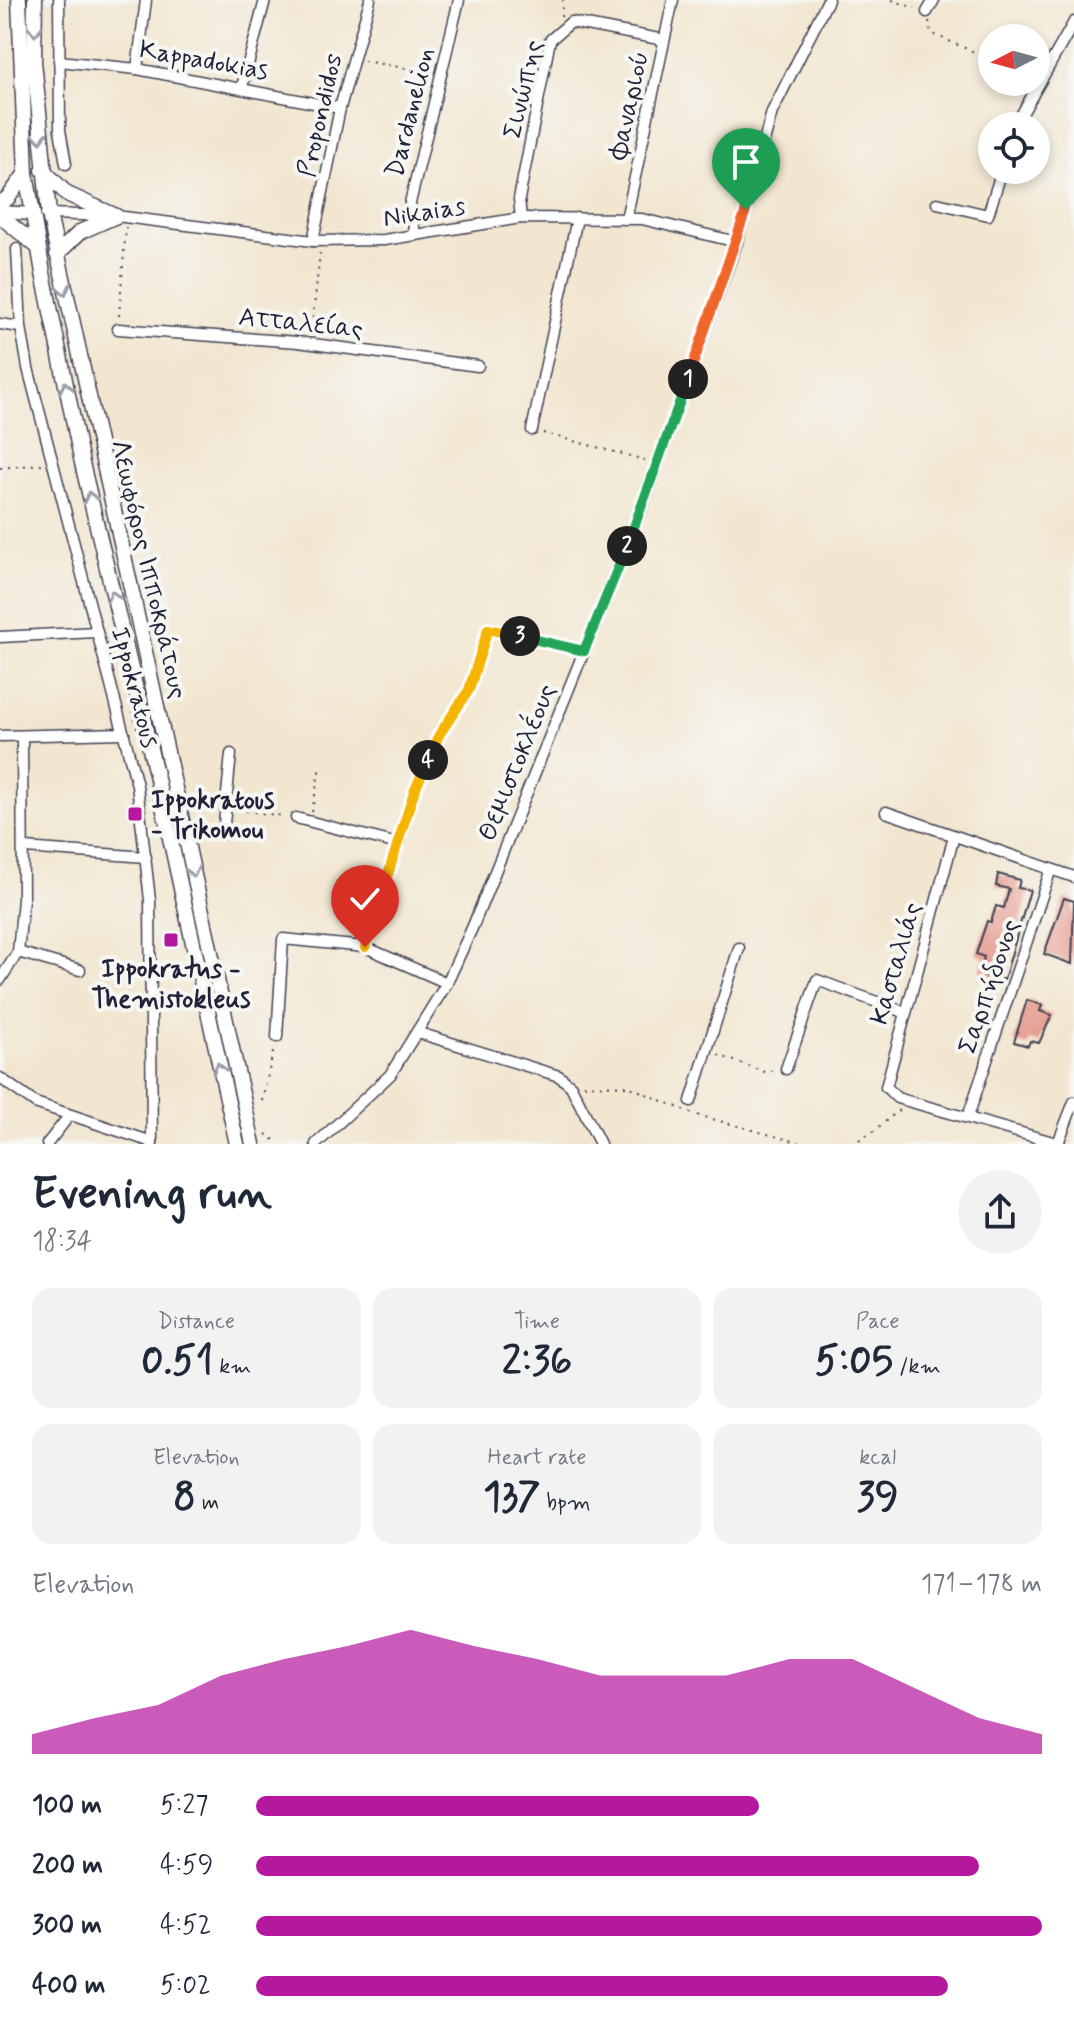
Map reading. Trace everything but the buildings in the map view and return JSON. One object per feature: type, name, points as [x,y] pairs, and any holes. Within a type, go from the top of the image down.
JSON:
[{"type":"main road","points":[[19,0],[26,173],[38,210]]},
{"type":"main road","name":"Λεωφόρος Ιπποκράτους","points":[[35,0],[34,61],[43,170],[38,247],[82,463],[156,774],[237,1144]]},
{"type":"main road","points":[[43,170],[67,194],[122,217]]},
{"type":"main road","points":[[0,203],[26,173]]},
{"type":"main road","name":"Λεωφόρος Ιπποκράτους","points":[[38,210],[57,254],[252,1137]]},
{"type":"main road","points":[[0,214],[38,247]]},
{"type":"main road","points":[[57,254],[80,232],[122,217]]},
{"type":"main road","points":[[252,1137],[261,1144]]},
{"type":"street","points":[[59,0],[60,130],[66,164]]},
{"type":"street","points":[[137,69],[146,0]]},
{"type":"street","points":[[242,87],[265,0]]},
{"type":"street","name":"Propondidos","points":[[317,241],[340,108],[370,0]]},
{"type":"street","name":"Dardanelion","points":[[415,235],[410,203],[459,0]]},
{"type":"street","name":"Φαναριού","points":[[626,219],[673,0]]},
{"type":"street","name":"Θεμιστοκλέους","points":[[316,1144],[390,1075],[419,1033],[447,983],[658,463],[737,242],[772,112],[828,0]]},
{"type":"street","points":[[927,12],[934,0]]},
{"type":"street","name":"Σινώπης","points":[[521,218],[519,199],[550,40],[571,22],[664,40]]},
{"type":"street","points":[[1023,112],[1074,22]]},
{"type":"street","name":"Kappadokias","points":[[59,61],[137,69],[340,108]]},
{"type":"street","points":[[937,203],[988,215],[998,184]]},
{"type":"street","points":[[0,214],[38,210]]},
{"type":"street","name":"Nikaias","points":[[38,210],[317,241],[384,240],[521,218],[642,219],[737,242]]},
{"type":"street","points":[[532,430],[577,218]]},
{"type":"street","name":"Ippokratous","points":[[17,249],[21,327],[137,785],[146,857],[152,1143]]},
{"type":"street","points":[[0,324],[21,327]]},
{"type":"street","name":"Ατταλείας","points":[[118,329],[310,343],[478,366]]},
{"type":"street","points":[[365,947],[414,792],[439,735],[469,690],[488,629]]},
{"type":"street","points":[[0,637],[96,632]]},
{"type":"street","points":[[0,736],[124,733]]},
{"type":"street","points":[[0,980],[18,952],[25,848],[22,736]]},
{"type":"street","points":[[223,834],[231,754]]},
{"type":"street","points":[[886,812],[1074,877]]},
{"type":"street","points":[[296,818],[398,844]]},
{"type":"street","name":"Κασταλιάς","points":[[903,1099],[890,1094],[885,1080],[954,836]]},
{"type":"street","points":[[25,848],[146,857]]},
{"type":"street","name":"Σαρπήδονος","points":[[968,1117],[1051,869]]},
{"type":"street","points":[[277,1037],[283,939],[365,947],[447,983]]},
{"type":"street","points":[[691,1101],[739,948]]},
{"type":"street","points":[[18,952],[30,958],[80,970]]},
{"type":"street","points":[[786,1069],[817,980],[904,1012]]},
{"type":"street","points":[[419,1033],[559,1076],[571,1086],[600,1144]]},
{"type":"street","points":[[0,1078],[35,1103],[152,1143]]},
{"type":"street","points":[[903,1099],[1059,1144],[1074,1102]]},
{"type":"street","points":[[47,1144],[69,1116]]},
{"type":"path","points":[[892,0],[927,12],[931,33],[978,54]]},
{"type":"path","points":[[354,59],[441,74]]},
{"type":"path","points":[[118,329],[122,217]]},
{"type":"path","points":[[310,343],[317,241]]},
{"type":"path","points":[[532,430],[658,463]]},
{"type":"path","points":[[0,468],[53,463]]},
{"type":"path","points":[[488,629],[584,651]]},
{"type":"path","points":[[310,821],[320,766]]},
{"type":"path","points":[[226,808],[296,818]]},
{"type":"path","points":[[262,1101],[277,1037]]},
{"type":"path","points":[[708,1051],[765,1072],[786,1069]]},
{"type":"path","points":[[852,1144],[874,1131],[903,1099]]},
{"type":"place","name":"Ippokratous - Trikomou","points":[[135,814]]},
{"type":"place","name":"Ippokratus - Themistokleus","points":[[171,940]]},
{"type":"route","points":[[365,947],[414,792],[439,735],[469,690],[488,629],[584,651],[641,510],[746,210]]}]
